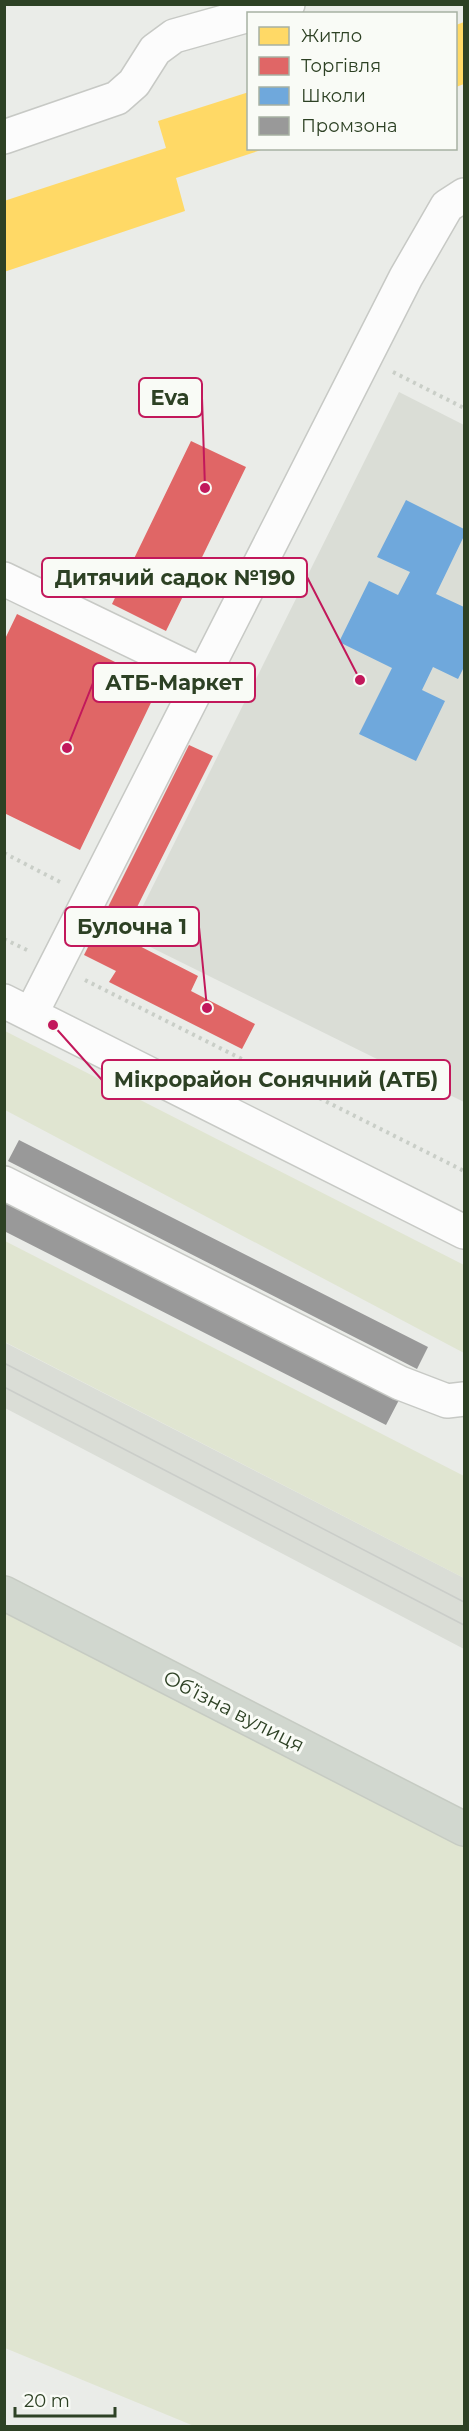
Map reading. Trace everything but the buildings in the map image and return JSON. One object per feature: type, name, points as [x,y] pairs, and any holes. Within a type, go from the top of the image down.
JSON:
[{"type":"main road","name":"Обʼїзна вулиця","points":[[4,1593],[465,1829]]},
{"type":"street","points":[[262,12],[288,4]]},
{"type":"street","points":[[4,137],[117,98],[134,83],[155,50],[174,36],[247,16]]},
{"type":"street","points":[[465,195],[447,206],[406,277],[56,965],[18,1007],[465,1232]]},
{"type":"street","points":[[4,579],[203,675]]},
{"type":"street","points":[[4,1183],[400,1383],[447,1401],[465,1399]]},
{"type":"path","points":[[364,358],[465,408]]},
{"type":"path","points":[[4,853],[90,897]]},
{"type":"path","points":[[4,939],[465,1171]]},
{"type":"shaded area","points":[[399,392],[464,425],[464,1102],[128,936]]},
{"type":"shaded area","points":[[4,1342],[464,1578],[464,1649],[5,1408]]},
{"type":"green space","points":[[5,1031],[464,1265],[464,1353],[5,1110]]},
{"type":"green space","points":[[5,1241],[464,1476],[464,1578],[5,1342]]},
{"type":"green space","points":[[4,1593],[464,1829],[464,2426],[194,2426],[5,2348]]},
{"type":"tram line","points":[[4,1363],[464,1602]]},
{"type":"tram line","points":[[4,1387],[464,1625]]},
{"type":"place","name":"Eva","points":[[205,488]]},
{"type":"place","name":"Дитячий садок №190","points":[[360,680]]},
{"type":"place","name":"АТБ-Маркет","points":[[67,748]]},
{"type":"place","name":"Булочна 1","points":[[207,1008]]},
{"type":"place","name":"Мікрорайон Сонячний (АТБ)","points":[[53,1025]]}]
